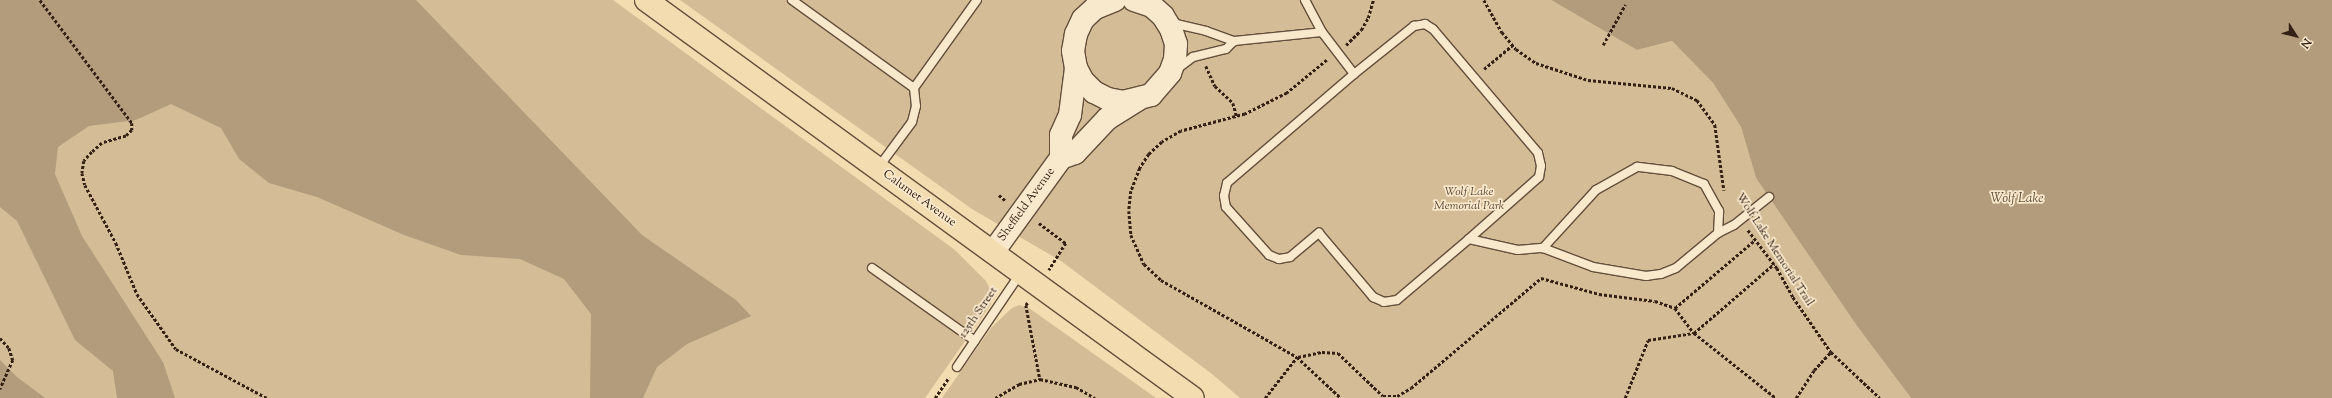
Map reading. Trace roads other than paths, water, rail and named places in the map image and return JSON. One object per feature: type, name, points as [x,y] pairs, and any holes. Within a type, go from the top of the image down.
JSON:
[{"type":"main road","name":"Calumet Avenue","points":[[646,0],[1193,398]]},
{"type":"main road","points":[[1116,0],[1099,4],[1083,19],[1076,34],[1073,51],[1076,68],[1083,81],[1094,92],[1108,99],[1123,102],[1138,100]]},
{"type":"main road","points":[[1134,0],[1152,6],[1164,13],[1176,44],[1175,59],[1170,73]]},
{"type":"main road","name":"Sheffield Avenue","points":[[993,252],[1061,158],[1062,135],[1070,115],[1076,68]]},
{"type":"main road","name":"Sheffield Avenue","points":[[1061,158],[1075,153],[1107,119],[1138,100],[1151,95],[1170,73]]},
{"type":"lane","points":[[792,0],[914,88]]},
{"type":"lane","points":[[878,169],[912,122],[916,106],[914,88],[977,0]]},
{"type":"lane","points":[[1305,0],[1322,32],[1354,74]]},
{"type":"lane","points":[[1164,13],[1234,42],[1322,32]]},
{"type":"lane","points":[[1425,24],[1433,29],[1538,154],[1541,166],[1539,177],[1398,300],[1384,302],[1373,297],[1319,233],[1290,257],[1279,259],[1269,255],[1226,207],[1224,196],[1227,183],[1354,74],[1414,26],[1425,24]]},
{"type":"lane","points":[[1170,73],[1201,54],[1226,49],[1234,42]]},
{"type":"lane","points":[[1543,248],[1596,190],[1637,167],[1672,171],[1704,184],[1719,211],[1718,233]]},
{"type":"lane","points":[[1469,239],[1518,250],[1543,248],[1593,267],[1646,276],[1676,268],[1718,233],[1741,219],[1769,197]]},
{"type":"lane","points":[[872,268],[975,340]]},
{"type":"lane","name":"125th Street","points":[[957,367],[1021,273]]},
{"type":"water","points":[[0,0],[416,0],[642,235],[736,300],[751,316],[687,344],[657,367],[643,398],[590,398],[591,314],[564,279],[520,259],[461,255],[404,235],[317,197],[269,183],[239,159],[221,128],[171,104],[136,120],[89,126],[58,147],[55,174],[82,236],[163,362],[175,398],[117,398],[113,371],[75,340],[17,221],[0,207]]},
{"type":"water","name":"Wolf Lake","points":[[1551,0],[2332,0],[2332,398],[1911,398],[1857,326],[1756,178],[1741,127],[1713,83],[1672,41],[1637,50]]},
{"type":"water","points":[[0,360],[17,377],[45,398],[0,398]]},
{"type":"park label","name":"Wolf Lake Memorial Park","points":[[1469,200]]}]
